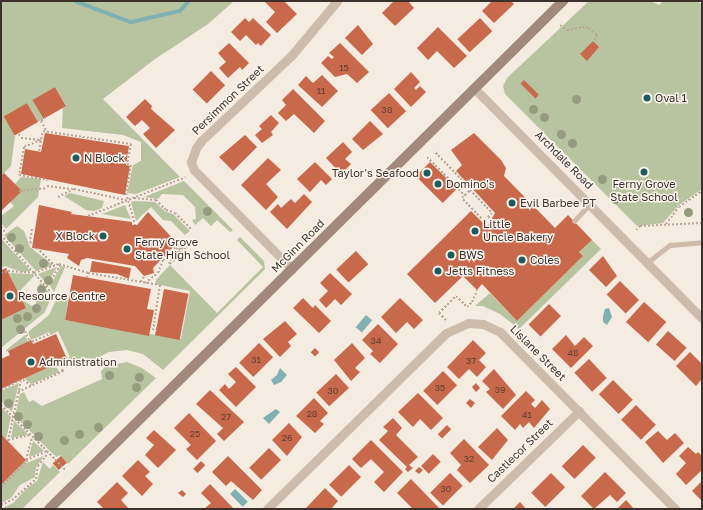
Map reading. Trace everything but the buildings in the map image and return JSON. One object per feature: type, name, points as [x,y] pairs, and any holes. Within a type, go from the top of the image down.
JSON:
[{"type":"street","name":"Persimmon Street","points":[[292,269],[194,170],[191,162],[196,148],[201,141],[291,56],[337,1]]},
{"type":"street","name":"McGinn Road","points":[[49,509],[563,1]]},
{"type":"street","name":"Archdale Road","points":[[475,89],[702,318]]},
{"type":"street","name":"Lislane Street","points":[[267,509],[446,333],[468,323],[483,324],[500,332],[675,509]]},
{"type":"street","name":"Castlecor Street","points":[[478,509],[579,411]]},
{"type":"lane","points":[[574,221],[590,204]]},
{"type":"lane","points":[[648,262],[670,245],[702,242]]},
{"type":"path","points":[[560,25],[567,30],[582,27],[589,28],[597,35],[594,42]]},
{"type":"path","points":[[46,117],[41,121],[47,132]]},
{"type":"path","points":[[39,151],[43,131],[131,144],[127,164],[132,165],[127,200],[135,225]]},
{"type":"path","points":[[19,134],[21,138],[42,140]]},
{"type":"path","points":[[42,140],[24,147],[19,175],[48,180]]},
{"type":"path","points":[[434,151],[462,180],[456,186]]},
{"type":"path","points":[[427,157],[465,196]]},
{"type":"path","points":[[88,216],[188,176]]},
{"type":"path","points":[[19,191],[46,187],[74,189],[127,200]]},
{"type":"path","points":[[58,197],[74,189]]},
{"type":"path","points":[[470,190],[492,212],[488,217],[484,221],[462,198],[470,190]]},
{"type":"path","points":[[666,224],[679,207],[702,191]]},
{"type":"path","points":[[132,198],[156,200],[166,210],[175,213],[191,229]]},
{"type":"path","points":[[636,230],[640,226],[702,222]]},
{"type":"path","points":[[1,227],[5,232]]},
{"type":"path","points":[[32,229],[30,242],[33,245]]},
{"type":"path","points":[[1,235],[54,296],[69,299]]},
{"type":"path","points":[[145,283],[158,273],[163,260],[179,243],[182,240],[189,247],[170,264],[169,262],[183,248],[182,247],[167,261],[166,259],[180,245],[179,243]]},
{"type":"path","points":[[37,248],[55,266]]},
{"type":"path","points":[[1,273],[8,271],[34,273],[60,265],[88,273],[160,285],[153,330]]},
{"type":"path","points":[[47,287],[60,265]]},
{"type":"path","points":[[87,278],[88,273]]},
{"type":"path","points":[[141,282],[144,276]]},
{"type":"path","points":[[446,320],[439,313],[456,296],[467,307],[472,302],[477,290]]},
{"type":"path","points":[[25,331],[31,342],[49,334]]},
{"type":"path","points":[[18,392],[63,372],[59,362]]},
{"type":"path","points":[[22,380],[32,386]]},
{"type":"path","points":[[1,390],[22,380]]},
{"type":"path","points":[[22,380],[8,440],[32,436]]},
{"type":"path","points":[[1,405],[66,471]]},
{"type":"path","points":[[28,460],[32,436]]},
{"type":"path","points":[[1,486],[28,460],[48,452]]},
{"type":"path","points":[[1,505],[12,500],[36,479],[38,466],[48,452]]},
{"type":"green space","points":[[1,1],[234,1],[208,24],[155,59],[103,99],[180,177],[136,194],[127,193],[133,165],[141,161],[141,142],[123,135],[62,128],[63,107],[66,105],[55,87],[33,100],[43,119],[38,122],[27,103],[4,117],[15,136],[11,166],[1,176]]},
{"type":"green space","name":"Ferny Grove State School","points":[[589,1],[651,1],[659,5],[663,1],[697,1],[702,5],[702,189],[679,205],[663,223],[637,226],[505,94],[503,86],[507,78]]},
{"type":"green space","points":[[21,177],[41,179],[38,197],[6,229],[1,223],[1,216],[14,206],[10,202],[15,184]]},
{"type":"green space","points":[[184,181],[233,230],[230,232],[217,220],[211,226],[203,218],[195,225],[192,220],[196,219],[195,207],[183,195],[162,194],[158,199],[144,197]]},
{"type":"green space","points":[[70,193],[104,201],[102,208],[94,211],[86,210],[64,196]]},
{"type":"green space","points":[[131,202],[155,202],[166,212],[173,214],[190,231],[185,235],[171,221],[163,220],[151,207],[136,221]]},
{"type":"green space","points":[[125,205],[131,219],[102,214]]},
{"type":"green space","points":[[17,226],[24,231],[30,247],[53,265],[36,271],[4,235]]},
{"type":"green space","points":[[240,237],[264,261],[265,269],[163,370],[143,354],[127,350],[109,352],[78,368],[76,363],[66,368],[62,361],[70,357],[58,331],[51,335],[49,332],[31,340],[28,332],[49,315],[57,298],[68,300],[65,320],[181,339],[190,291],[155,284],[156,280],[170,265],[217,313],[263,267],[237,240]]},
{"type":"green space","points":[[1,238],[31,271],[22,272],[5,266],[1,268]]},
{"type":"green space","points":[[592,240],[601,249],[519,329],[500,314],[483,306],[475,306],[490,293],[517,321],[583,256],[579,252]]},
{"type":"green space","points":[[61,266],[65,267],[54,292],[50,286]]},
{"type":"green space","points":[[57,267],[47,284],[38,274]]},
{"type":"green space","points":[[9,273],[33,274],[34,276],[18,293]]},
{"type":"green space","points":[[40,282],[52,296],[45,312],[1,348],[1,320],[25,308],[21,299],[35,308]]},
{"type":"green space","points":[[25,335],[28,342],[6,352],[6,350]]},
{"type":"green space","points":[[127,362],[142,368],[156,378],[68,464],[60,455],[57,457],[53,454],[15,416],[20,394],[24,392],[29,402],[33,400],[42,406],[102,379],[101,371],[106,366]]},
{"type":"green space","points":[[55,364],[59,372],[32,384],[25,378]]},
{"type":"green space","points":[[19,383],[12,412],[1,401],[1,391]]},
{"type":"green space","points":[[1,407],[11,417],[6,439],[1,434]]},
{"type":"green space","points":[[14,421],[27,433],[27,435],[11,438]]},
{"type":"green space","points":[[33,441],[44,451],[30,457],[29,456]]},
{"type":"green space","points":[[44,456],[36,467],[35,477],[20,485],[11,498],[1,503],[1,485],[25,461],[27,463]]},
{"type":"green space","points":[[43,462],[50,469],[53,465],[60,472],[22,509],[1,509],[13,503],[27,488],[37,481]]},
{"type":"water","points":[[609,308],[612,317],[607,325],[603,322],[603,316],[605,309]]},
{"type":"water","points":[[366,315],[372,320],[362,332],[356,327]]},
{"type":"water","points":[[280,368],[287,375],[281,382],[274,385],[271,380],[277,375]]},
{"type":"water","points":[[276,409],[280,412],[269,424],[263,418]]},
{"type":"water","points":[[235,489],[248,502],[243,507],[230,494]]},
{"type":"waterway","points":[[75,1],[131,22],[180,11],[189,1]]},
{"type":"place","name":"Oval 1","points":[[647,98]]},
{"type":"place","name":"N Block","points":[[76,158]]},
{"type":"place","name":"Ferny Grove State School","points":[[644,172]]},
{"type":"place","name":"Taylor's Seafood","points":[[427,173]]},
{"type":"place","name":"Domino's","points":[[438,184]]},
{"type":"place","name":"Evil Barbee PT","points":[[512,203]]},
{"type":"place","name":"Little Uncle Bakery","points":[[475,231]]},
{"type":"place","name":"X Block","points":[[103,236]]},
{"type":"place","name":"Ferny Grove State High School","points":[[127,249]]},
{"type":"place","name":"BWS","points":[[451,255]]},
{"type":"place","name":"Coles","points":[[522,260]]},
{"type":"place","name":"Jetts Fitness","points":[[438,271]]},
{"type":"place","name":"Resource Centre","points":[[10,296]]},
{"type":"place","name":"Administration","points":[[31,362]]}]
